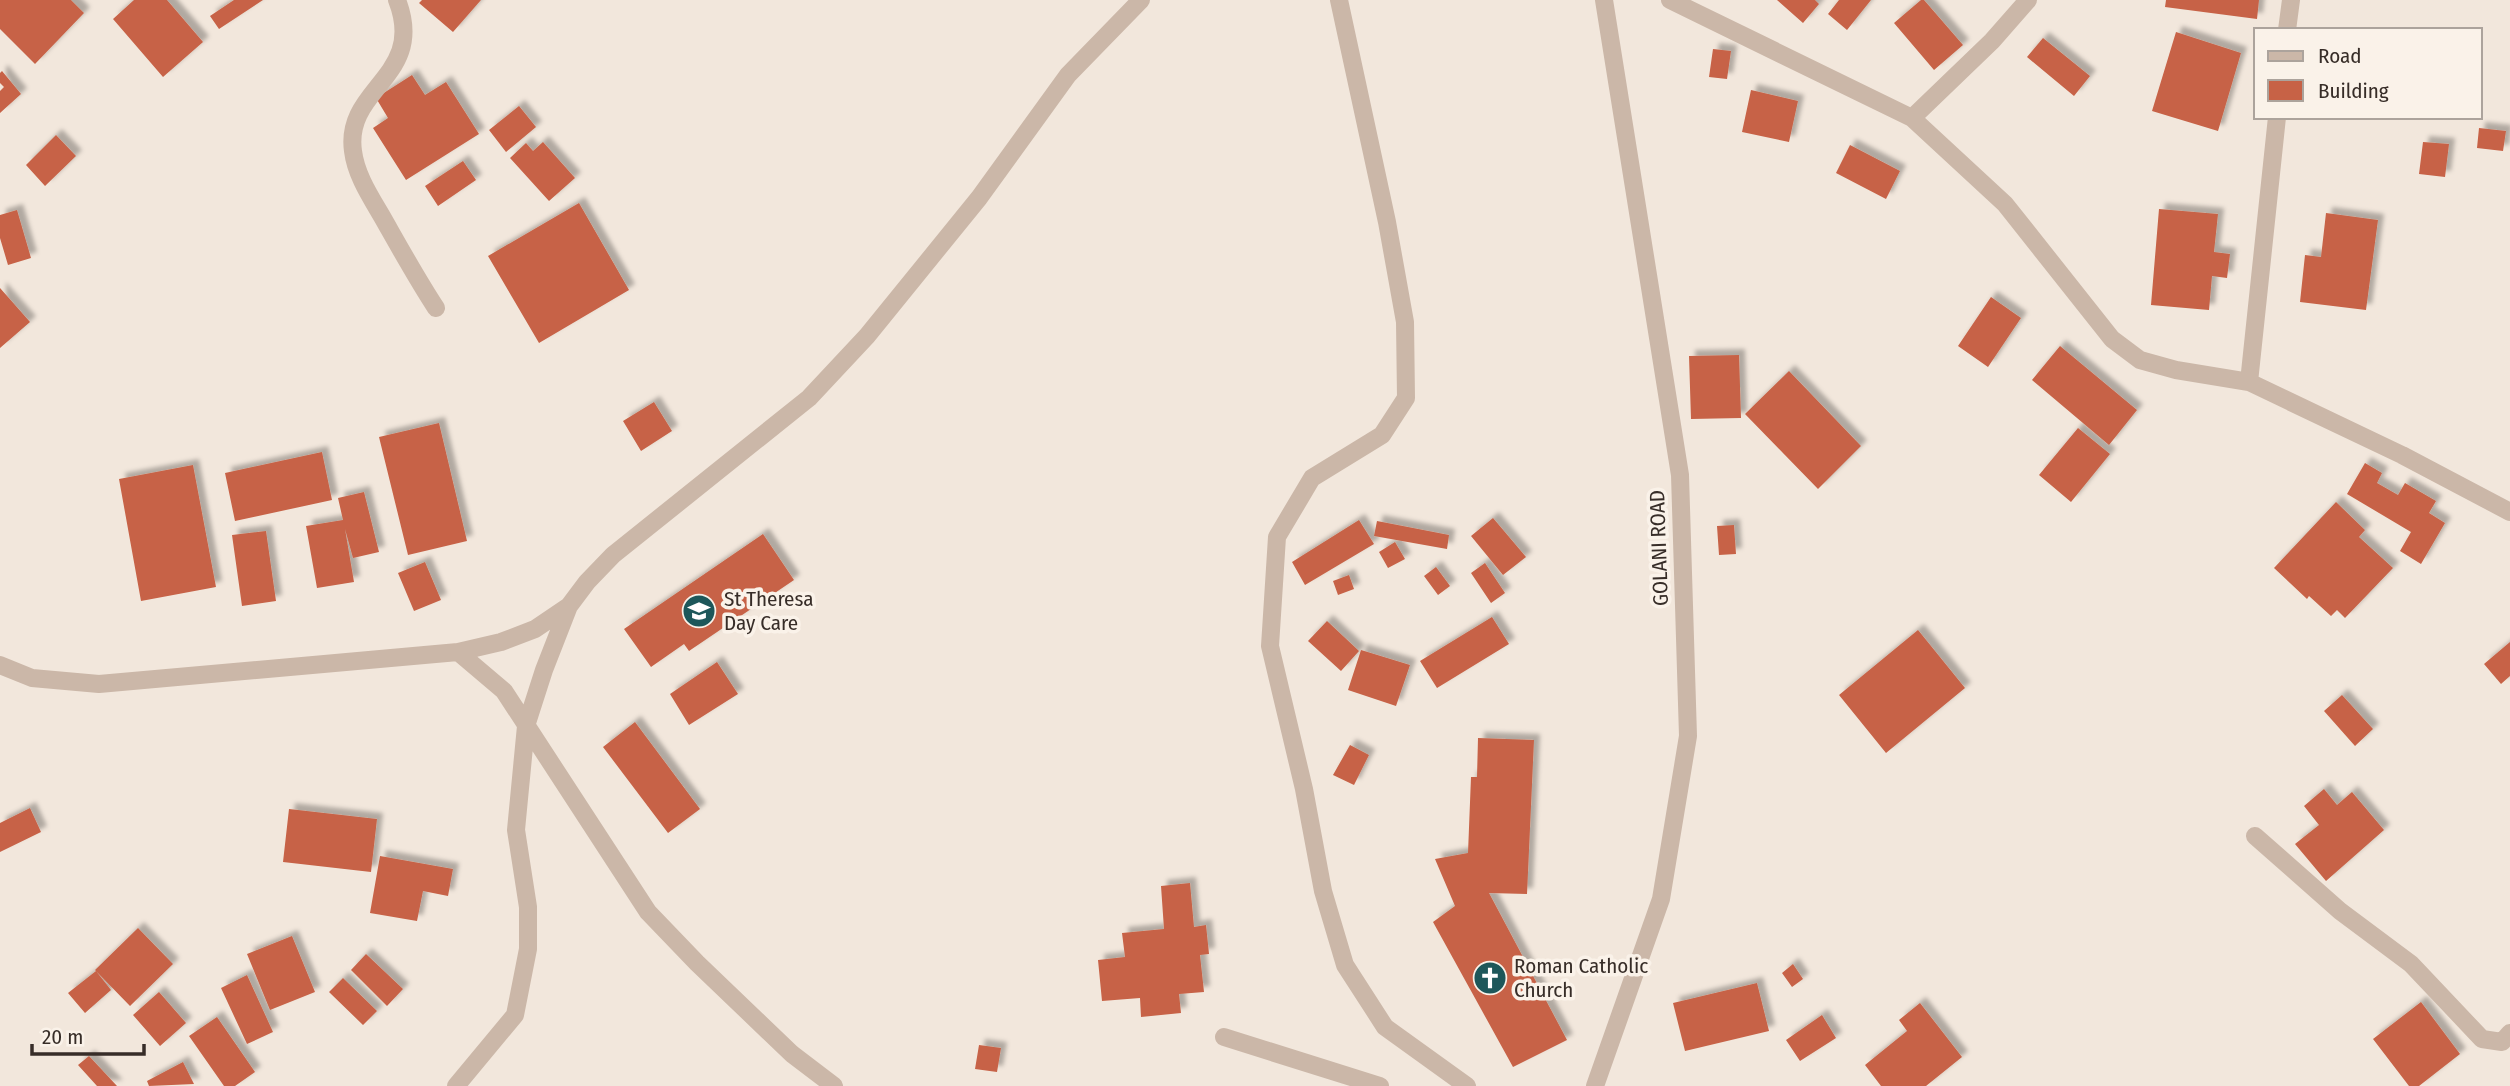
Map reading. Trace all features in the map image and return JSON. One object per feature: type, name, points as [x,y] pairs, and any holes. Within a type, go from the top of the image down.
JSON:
[{"type":"street","points":[[397,0],[404,18],[403,46],[397,62],[364,103],[354,129],[353,151],[364,185],[436,308]]},
{"type":"street","points":[[456,1086],[515,1015],[525,962],[528,907],[516,830],[526,726],[569,606],[613,555],[809,398],[867,336],[979,198],[1068,75],[1141,0]]},
{"type":"street","points":[[1339,0],[1387,222],[1405,322],[1406,398],[1382,435],[1312,478],[1277,537],[1270,646],[1304,789],[1322,891],[1345,965],[1385,1027],[1467,1086]]},
{"type":"street","name":"GOLANI ROAD","points":[[1595,1086],[1661,899],[1688,736],[1679,475],[1604,0]]},
{"type":"street","points":[[1670,0],[1912,118],[2005,204],[2112,339],[2140,360],[2176,370],[2249,382],[2402,455],[2510,512]]},
{"type":"street","points":[[1912,118],[1992,41],[2028,0]]},
{"type":"street","points":[[2287,28],[2291,0]]},
{"type":"street","points":[[2249,382],[2277,119]]},
{"type":"street","points":[[0,665],[32,678],[99,684],[458,652],[501,642],[535,629],[569,606]]},
{"type":"street","points":[[458,652],[504,691],[648,912],[696,963],[792,1054],[834,1086]]},
{"type":"street","points":[[2255,836],[2340,911],[2411,964],[2482,1039],[2502,1042],[2510,1033]]},
{"type":"street","points":[[1224,1037],[1380,1086]]},
{"type":"building","points":[[0,0],[71,0],[84,13],[35,64],[0,29]]},
{"type":"building","points":[[134,0],[167,0],[203,42],[163,77],[113,19]]},
{"type":"building","points":[[234,0],[263,0],[219,29],[210,16]]},
{"type":"building","points":[[422,0],[481,0],[453,32],[419,3]]},
{"type":"building","points":[[1777,0],[1815,0],[1819,4],[1803,23]]},
{"type":"building","points":[[1839,0],[1871,0],[1847,30],[1828,14]]},
{"type":"building","points":[[1924,0],[1963,45],[1934,70],[1894,23]]},
{"type":"building","points":[[2166,0],[2259,0],[2257,19],[2165,7]]},
{"type":"building","points":[[2176,32],[2241,53],[2218,131],[2152,111]]},
{"type":"building","points":[[2043,38],[2090,76],[2074,96],[2027,57]]},
{"type":"building","points":[[1713,49],[1731,51],[1727,79],[1709,77]]},
{"type":"building","points":[[2,71],[21,94],[0,113],[0,91],[4,87],[0,83]]},
{"type":"building","points":[[412,75],[425,95],[446,82],[479,134],[406,180],[373,128],[388,118],[376,98]]},
{"type":"building","points":[[1751,90],[1798,101],[1789,142],[1742,132]]},
{"type":"building","points":[[519,106],[536,127],[506,152],[489,130]]},
{"type":"building","points":[[2479,128],[2506,131],[2503,151],[2477,148]]},
{"type":"building","points":[[56,135],[76,156],[45,186],[26,165]]},
{"type":"building","points":[[543,142],[575,178],[549,201],[510,158],[526,143],[533,151]]},
{"type":"building","points":[[2423,142],[2449,144],[2445,177],[2419,174]]},
{"type":"building","points":[[1850,145],[1900,171],[1886,199],[1836,173]]},
{"type":"building","points":[[463,161],[476,180],[438,206],[425,186]]},
{"type":"building","points":[[579,203],[629,290],[539,343],[488,256]]},
{"type":"building","points":[[2159,209],[2218,214],[2214,252],[2230,254],[2227,278],[2212,276],[2209,310],[2151,305]]},
{"type":"building","points":[[17,210],[31,258],[8,265],[0,238],[0,215]]},
{"type":"building","points":[[2326,213],[2378,220],[2366,310],[2300,302],[2305,255],[2321,257]]},
{"type":"building","points":[[0,288],[30,322],[0,348]]},
{"type":"building","points":[[1991,297],[2021,318],[1988,367],[1958,346]]},
{"type":"building","points":[[2060,346],[2137,410],[2109,445],[2032,380]]},
{"type":"building","points":[[1739,355],[1741,418],[1691,419],[1689,356]]},
{"type":"building","points":[[1789,371],[1861,446],[1818,489],[1745,414]]},
{"type":"building","points":[[654,402],[672,431],[641,451],[623,421]]},
{"type":"building","points":[[439,423],[467,541],[408,555],[379,437]]},
{"type":"building","points":[[2078,428],[2110,454],[2071,502],[2039,475]]},
{"type":"building","points":[[322,452],[332,500],[235,521],[225,473]]},
{"type":"building","points":[[2365,463],[2382,473],[2377,483],[2398,495],[2405,483],[2436,501],[2429,513],[2445,523],[2421,564],[2400,551],[2411,532],[2347,494]]},
{"type":"building","points":[[193,465],[216,587],[141,601],[119,479]]},
{"type":"building","points":[[364,492],[379,552],[353,558],[345,529],[354,582],[317,588],[306,526],[343,520],[338,498]]},
{"type":"building","points":[[2336,502],[2365,530],[2359,537],[2393,568],[2345,618],[2337,610],[2331,616],[2309,596],[2307,599],[2274,568]]},
{"type":"building","points":[[1493,518],[1526,557],[1503,575],[1471,536]]},
{"type":"building","points":[[1359,520],[1374,544],[1305,585],[1292,562]]},
{"type":"building","points":[[1377,521],[1449,535],[1447,549],[1374,536]]},
{"type":"building","points":[[1734,525],[1736,554],[1719,555],[1717,526]]},
{"type":"building","points":[[266,531],[276,601],[242,606],[232,535]]},
{"type":"building","points":[[763,534],[794,580],[689,651],[684,644],[651,667],[624,629]]},
{"type":"building","points":[[1395,542],[1405,559],[1388,568],[1379,552]]},
{"type":"building","points":[[425,562],[441,600],[414,611],[398,573]]},
{"type":"building","points":[[1485,563],[1505,593],[1491,603],[1471,573]]},
{"type":"building","points":[[1436,567],[1450,586],[1438,595],[1424,576]]},
{"type":"building","points":[[1349,575],[1354,589],[1338,595],[1333,581]]},
{"type":"building","points":[[1492,617],[1509,644],[1437,688],[1420,661]]},
{"type":"building","points":[[1327,621],[1359,651],[1341,671],[1308,641]]},
{"type":"building","points":[[1918,630],[1965,688],[1886,753],[1839,695]]},
{"type":"building","points":[[2510,642],[2510,676],[2501,684],[2484,664]]},
{"type":"building","points":[[1361,650],[1410,665],[1396,706],[1348,690]]},
{"type":"building","points":[[717,662],[738,694],[689,725],[670,694]]},
{"type":"building","points":[[2342,695],[2373,729],[2355,746],[2324,711]]},
{"type":"building","points":[[635,722],[700,809],[668,833],[603,747]]},
{"type":"building","points":[[1478,738],[1534,740],[1527,894],[1489,893],[1567,1040],[1513,1067],[1433,922],[1455,906],[1435,859],[1468,853],[1471,777],[1477,777]]},
{"type":"building","points":[[1350,745],[1369,755],[1354,785],[1333,775]]},
{"type":"building","points":[[2324,789],[2337,805],[2352,792],[2384,830],[2326,881],[2295,844],[2319,825],[2304,806]]},
{"type":"building","points":[[30,808],[41,832],[0,852],[0,823]]},
{"type":"building","points":[[289,809],[377,819],[371,872],[283,862]]},
{"type":"building","points":[[380,856],[453,869],[448,896],[423,891],[417,921],[370,913]]},
{"type":"building","points":[[1190,883],[1194,927],[1206,925],[1209,954],[1200,955],[1204,992],[1179,994],[1181,1013],[1141,1017],[1140,998],[1102,1001],[1098,960],[1125,957],[1122,933],[1164,929],[1161,886]]},
{"type":"building","points":[[138,928],[173,964],[130,1006],[95,970]]},
{"type":"building","points":[[292,936],[315,992],[270,1010],[247,954]]},
{"type":"building","points":[[366,954],[403,989],[387,1006],[351,970]]},
{"type":"building","points":[[1793,964],[1803,979],[1792,987],[1782,973]]},
{"type":"building","points":[[96,971],[111,990],[85,1013],[68,993]]},
{"type":"building","points":[[247,975],[273,1032],[247,1044],[221,988]]},
{"type":"building","points":[[343,978],[377,1011],[363,1025],[329,992]]},
{"type":"building","points":[[1757,983],[1769,1031],[1685,1051],[1673,1003]]},
{"type":"building","points":[[159,992],[186,1023],[160,1046],[133,1015]]},
{"type":"building","points":[[2421,1002],[2460,1054],[2419,1086],[2409,1086],[2373,1039]]},
{"type":"building","points":[[1920,1003],[1962,1057],[1926,1086],[1881,1086],[1865,1065],[1907,1031],[1899,1020]]},
{"type":"building","points":[[1822,1015],[1836,1038],[1800,1061],[1786,1040]]},
{"type":"building","points":[[217,1017],[255,1072],[235,1086],[224,1086],[189,1036]]},
{"type":"building","points":[[979,1045],[1001,1048],[997,1072],[975,1069]]},
{"type":"building","points":[[89,1056],[117,1086],[97,1086],[78,1065]]},
{"type":"building","points":[[183,1062],[194,1084],[149,1086],[147,1081]]},
{"type":"place","name":"St Theresa Day Care","points":[[699,611]]},
{"type":"place","name":"Roman Catholic Church","points":[[1490,978]]}]
